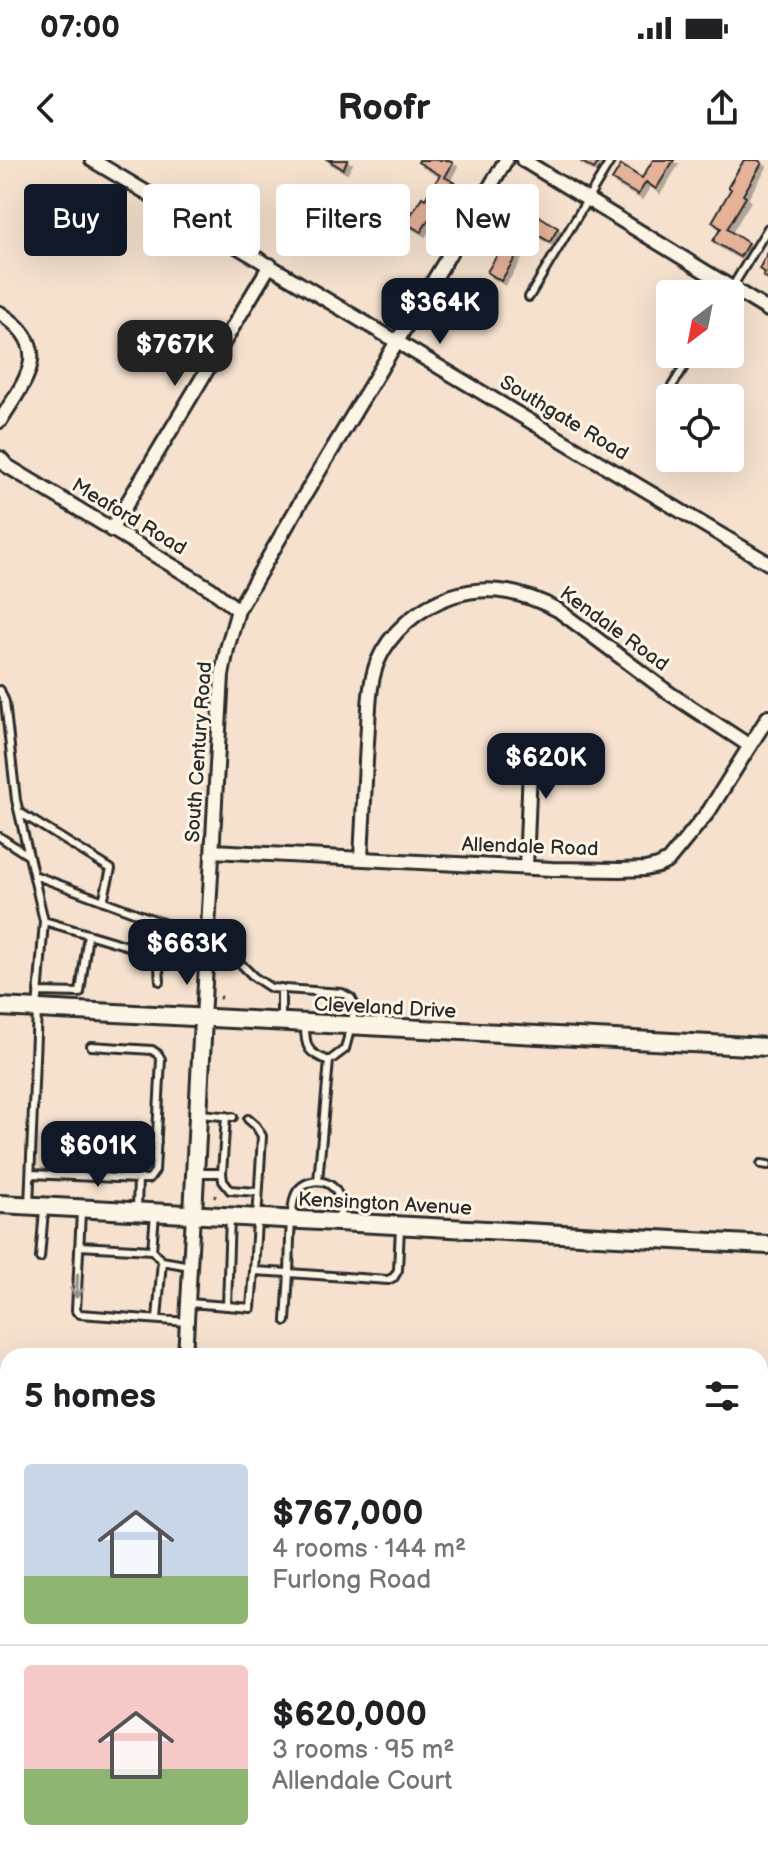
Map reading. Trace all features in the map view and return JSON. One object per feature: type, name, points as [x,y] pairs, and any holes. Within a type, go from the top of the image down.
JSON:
[{"type":"street","name":"Southgate Road","points":[[92,160],[768,563]]},
{"type":"street","name":"South Century Road","points":[[203,1019],[222,675],[238,610],[506,160]]},
{"type":"street","points":[[523,160],[713,280]]},
{"type":"street","points":[[111,530],[270,265]]},
{"type":"street","points":[[744,298],[768,310]]},
{"type":"street","points":[[0,313],[15,322],[23,332],[31,353],[28,376],[0,421]]},
{"type":"street","name":"Meaford Road","points":[[0,458],[7,466],[211,589],[238,610]]},
{"type":"street","name":"Kendale Road","points":[[361,858],[371,690],[377,663],[395,634],[407,622],[424,609],[459,594],[499,590],[538,599],[558,610],[669,693],[750,746]]},
{"type":"street","name":"Allendale Road","points":[[213,851],[526,867],[645,869],[668,861],[709,811],[768,717]]},
{"type":"street","points":[[516,751],[530,768],[526,867]]},
{"type":"street","name":"Cleveland Drive","points":[[0,1007],[768,1047]]},
{"type":"street","points":[[186,1348],[203,1019]]},
{"type":"street","name":"Kensington Avenue","points":[[0,1204],[768,1245]]},
{"type":"lane","points":[[529,297],[611,160]]},
{"type":"lane","points":[[737,280],[768,228]]},
{"type":"lane","points":[[0,690],[5,702],[19,811],[44,921],[37,1010],[31,1174],[40,1258]]},
{"type":"lane","points":[[19,811],[111,869],[103,901]]},
{"type":"lane","points":[[0,837],[29,856]]},
{"type":"lane","points":[[34,875],[179,929],[179,939],[168,951],[158,955],[44,921]]},
{"type":"lane","points":[[38,992],[80,993],[88,934]]},
{"type":"lane","points":[[179,939],[227,950],[254,977],[271,988],[342,993],[351,998],[355,1006],[345,1049],[329,1061]]},
{"type":"lane","points":[[158,955],[160,981]]},
{"type":"lane","points":[[281,988],[281,1023]]},
{"type":"lane","points":[[305,1024],[305,1043],[309,1050],[329,1061]]},
{"type":"lane","points":[[31,1174],[149,1179],[155,1171],[161,1059],[152,1050],[91,1046]]},
{"type":"lane","points":[[318,1181],[329,1061]]},
{"type":"lane","points":[[199,1114],[230,1116],[223,1181],[230,1190],[257,1192]]},
{"type":"lane","points":[[189,1303],[251,1308],[262,1136],[248,1119]]},
{"type":"lane","points":[[94,1177],[96,1142],[100,1138],[157,1142]]},
{"type":"lane","points":[[195,1173],[222,1173]]},
{"type":"lane","points":[[137,1211],[138,1179]]},
{"type":"lane","points":[[286,1321],[294,1201],[298,1191],[305,1184],[318,1181],[328,1184],[337,1193],[340,1222]]},
{"type":"lane","points":[[81,1208],[76,1311],[80,1314],[188,1322]]},
{"type":"lane","points":[[152,1250],[155,1212]]},
{"type":"lane","points":[[227,1306],[230,1216]]},
{"type":"lane","points":[[254,1271],[388,1280],[398,1270],[400,1225]]},
{"type":"lane","points":[[79,1246],[152,1250],[162,1261],[191,1266]]},
{"type":"lane","points":[[157,1319],[162,1261]]},
{"type":"building","points":[[328,160],[348,160],[343,169]]},
{"type":"building","points":[[447,160],[453,163],[445,177],[455,183],[434,184],[440,175],[418,162]]},
{"type":"building","points":[[579,160],[600,160],[594,169]]},
{"type":"building","points":[[653,160],[674,160],[656,189],[646,182],[638,195],[612,180],[621,165],[642,178]]},
{"type":"building","points":[[744,160],[762,163],[727,229],[748,243],[740,257],[713,241],[721,228],[712,222]]},
{"type":"building","points":[[422,197],[425,199],[426,224],[421,232],[410,225],[410,216]]},
{"type":"building","points":[[539,216],[558,228],[550,242],[539,236]]},
{"type":"building","points":[[768,255],[768,279],[759,269]]},
{"type":"building","points":[[497,256],[516,256],[501,281],[487,272]]}]
